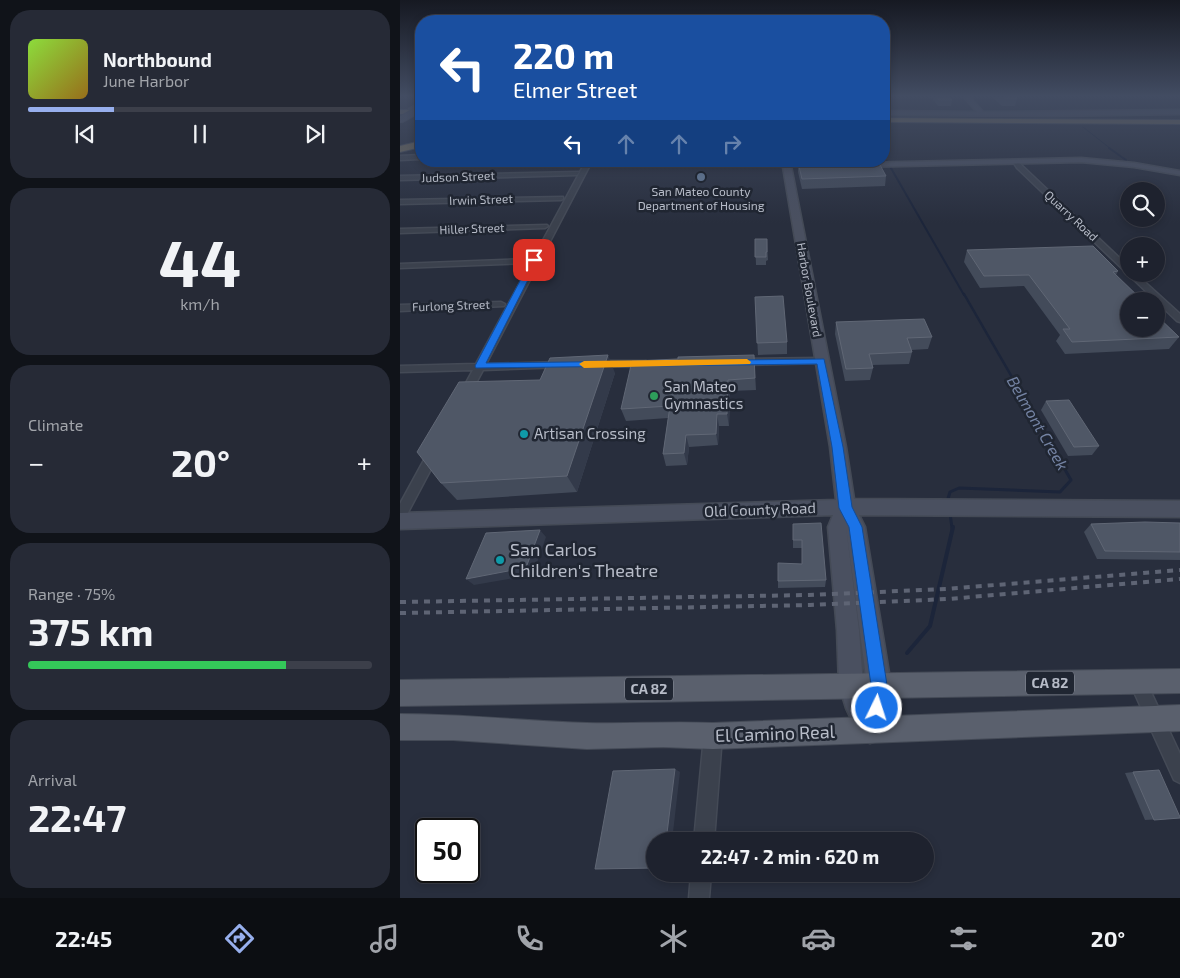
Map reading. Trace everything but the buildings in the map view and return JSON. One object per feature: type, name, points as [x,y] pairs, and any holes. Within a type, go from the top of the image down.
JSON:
[{"type":"highway","points":[[400,149],[415,145]]},
{"type":"main road","points":[[890,164],[1014,160],[1096,161],[1180,173]]},
{"type":"main road","name":"Harbor Boulevard","points":[[790,167],[821,361],[838,447],[846,508],[856,527],[879,685],[877,708],[870,731]]},
{"type":"main road","name":"Harbor Boulevard","points":[[846,508],[837,527],[848,630],[851,685],[858,708],[870,731]]},
{"type":"main road","name":"Old County Road","points":[[400,521],[846,508],[1180,509]]},
{"type":"main road","name":"CA 82","points":[[400,693],[1180,681]]},
{"type":"main road","name":"El Camino Real","points":[[400,727],[453,727],[594,736],[663,734],[713,736],[1168,719]]},
{"type":"street","points":[[400,158],[415,157]]},
{"type":"street","name":"Quarry Road","points":[[1014,160],[1120,262]]},
{"type":"street","points":[[458,408],[586,167]]},
{"type":"street","name":"Judson Street","points":[[400,178],[577,173]]},
{"type":"street","name":"Irwin Street","points":[[400,202],[561,198]]},
{"type":"street","name":"Hiller Street","points":[[400,231],[545,226]]},
{"type":"street","points":[[400,266],[527,261]]},
{"type":"street","points":[[1141,282],[1180,319]]},
{"type":"street","name":"Furlong Street","points":[[400,308],[501,304]]},
{"type":"street","points":[[729,362],[821,361]]},
{"type":"street","points":[[400,369],[656,364]]},
{"type":"street","points":[[400,516],[440,441]]},
{"type":"street","points":[[1137,681],[1168,719],[1180,774]]},
{"type":"street","points":[[705,832],[713,736]]},
{"type":"street","points":[[699,898],[700,882]]},
{"type":"waterway","points":[[1098,139],[1111,149]]},
{"type":"waterway","points":[[1109,148],[1126,160]]},
{"type":"waterway","name":"Belmont Creek","points":[[890,166],[964,295]]},
{"type":"waterway","name":"Belmont Creek","points":[[964,294],[1024,398]]},
{"type":"waterway","name":"Belmont Creek","points":[[947,502],[950,492],[959,488],[1060,492],[1071,480],[1023,397]]},
{"type":"waterway","name":"Belmont Creek","points":[[950,513],[952,528]]},
{"type":"waterway","name":"Belmont Creek","points":[[907,653],[930,626],[953,527]]},
{"type":"railway","points":[[400,602],[809,595],[946,589],[1180,570]]},
{"type":"railway","points":[[400,613],[810,605],[948,599],[1180,579]]},
{"type":"slow traffic","points":[[584,364],[747,362]]},
{"type":"place","name":"San Mateo County Department of Housing","points":[[701,177]]},
{"type":"place","name":"San Mateo Gymnastics","points":[[654,396]]},
{"type":"place","name":"Artisan Crossing","points":[[524,434]]},
{"type":"place","name":"San Carlos Children's Theatre","points":[[500,560]]},
{"type":"route","points":[[534,260],[480,366],[821,361],[838,447],[846,508],[856,527],[879,685],[877,708]]}]
